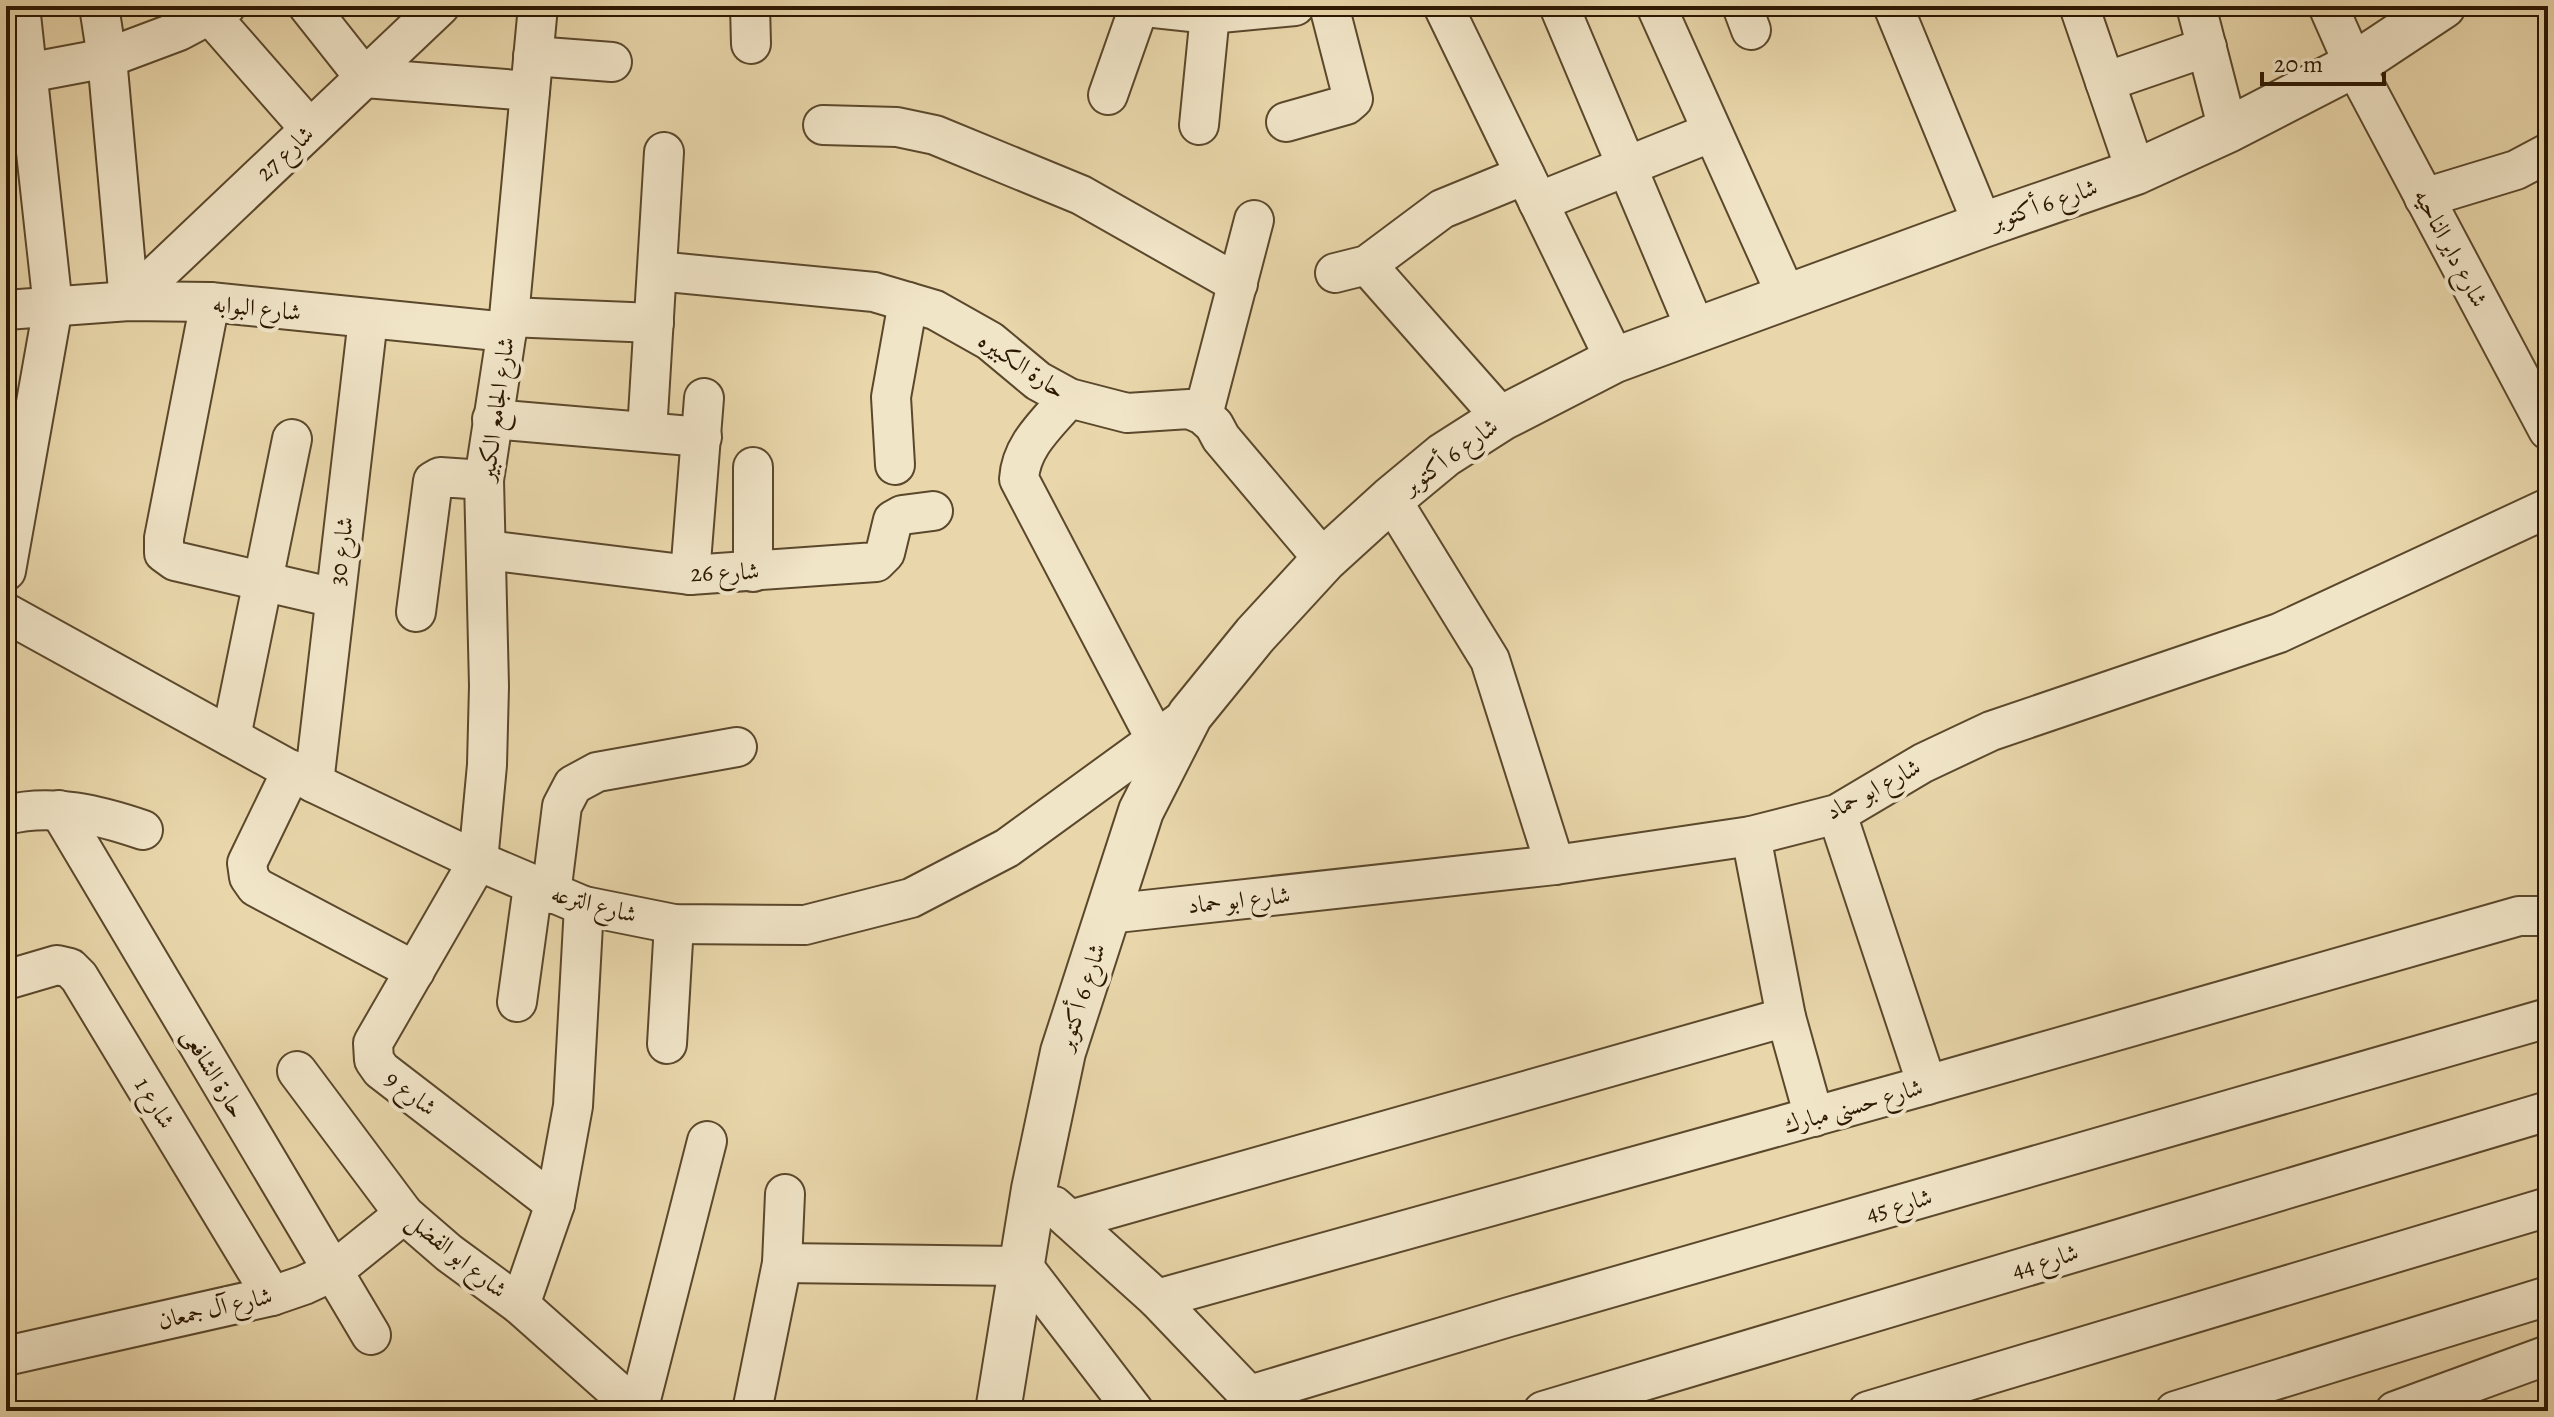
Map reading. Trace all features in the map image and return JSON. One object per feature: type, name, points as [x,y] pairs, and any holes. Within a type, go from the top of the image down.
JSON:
[{"type":"street","points":[[6,571],[53,307],[16,75],[20,6]]},
{"type":"street","points":[[99,6],[107,58],[129,301]]},
{"type":"street","points":[[308,6],[365,78],[532,73],[612,62]]},
{"type":"street","name":"شارع 27","points":[[129,301],[440,6]]},
{"type":"street","name":"شارع الجامع الكبير","points":[[478,861],[487,765],[489,672],[484,480],[508,325],[538,6]]},
{"type":"street","points":[[750,6],[751,44]]},
{"type":"street","points":[[1108,95],[1138,7],[1210,14],[1295,6]]},
{"type":"street","points":[[1286,122],[1346,105],[1353,99],[1329,6]]},
{"type":"street","points":[[1443,6],[1615,360]]},
{"type":"street","points":[[1559,6],[1696,330]]},
{"type":"street","points":[[1656,6],[1787,297]]},
{"type":"street","points":[[1893,6],[1983,225]]},
{"type":"street","points":[[2079,6],[2136,172]]},
{"type":"street","points":[[2196,6],[2228,130]]},
{"type":"street","points":[[2328,6],[2354,65]]},
{"type":"street","name":"شارع 6 أكتوبر","points":[[998,1411],[1034,1189],[1063,1052],[1141,811],[1190,715],[1255,635],[1324,560],[1444,455],[1502,418],[1615,360],[2136,172],[2228,130],[2354,65],[2439,7]]},
{"type":"street","points":[[1199,125],[1210,14]]},
{"type":"street","points":[[16,75],[107,58],[198,15],[310,129]]},
{"type":"street","points":[[2105,82],[2207,47]]},
{"type":"street","name":"شارع داير الناحيه","points":[[2354,65],[2548,430]]},
{"type":"street","points":[[823,125],[897,127],[935,135],[1081,195],[1238,284]]},
{"type":"street","points":[[1502,418],[1351,269],[1442,209],[1626,166],[1712,132]]},
{"type":"street","points":[[647,432],[664,152]]},
{"type":"street","points":[[2424,198],[2516,170],[2548,153]]},
{"type":"street","points":[[1254,220],[1203,415],[1324,560]]},
{"type":"street","name":"حارة الكبيره","points":[[657,271],[874,292],[935,310],[990,341],[1038,381],[1069,398],[1127,413],[1175,408],[1189,409],[1203,415]]},
{"type":"street","name":"شارع البوابه","points":[[6,310],[129,301],[210,302],[368,319],[508,325],[654,323]]},
{"type":"street","points":[[210,302],[164,538],[164,553],[175,561],[335,598]]},
{"type":"street","points":[[895,465],[891,397],[908,302]]},
{"type":"street","name":"شارع 30","points":[[368,319],[335,598],[303,776],[247,863],[249,877],[256,887],[415,971]]},
{"type":"street","points":[[690,575],[704,398]]},
{"type":"street","points":[[1069,398],[1027,449],[1020,462],[1019,479],[1156,740]]},
{"type":"street","points":[[492,419],[702,437]]},
{"type":"street","points":[[231,737],[292,439]]},
{"type":"street","points":[[753,467],[753,572]]},
{"type":"street","points":[[416,612],[433,481],[440,477],[484,480]]},
{"type":"street","points":[[1391,499],[1490,660],[1555,865]]},
{"type":"street","name":"شارع ابو حماد","points":[[1108,914],[1555,865],[1751,836],[1837,814],[1923,763],[1991,731],[2279,633],[2548,508]]},
{"type":"street","name":"شارع 26","points":[[487,550],[690,575],[876,562],[885,553],[893,520],[902,515],[933,511]]},
{"type":"street","name":"شارع الترعه","points":[[6,613],[303,776],[478,861],[556,896],[674,924],[805,925],[911,898],[1007,848],[1190,715]]},
{"type":"street","points":[[520,1305],[555,1204],[573,1106],[556,896],[562,806],[573,785],[597,772],[737,747]]},
{"type":"street","points":[[6,815],[59,810],[102,816],[143,830]]},
{"type":"street","name":"حارة الشافعى","points":[[59,810],[371,1335]]},
{"type":"street","points":[[1837,814],[1927,1085]]},
{"type":"street","points":[[1751,836],[1786,1017],[1814,1117]]},
{"type":"street","name":"شارع 9","points":[[478,861],[373,1043],[374,1060],[381,1070],[555,1204]]},
{"type":"street","points":[[517,1002],[556,896]]},
{"type":"street","name":"شارع حسنى مبارك","points":[[1157,1299],[1814,1117],[2519,916],[2548,916]]},
{"type":"street","points":[[667,1044],[674,924]]},
{"type":"street","name":"شارع 1","points":[[6,980],[57,965],[70,968],[79,977],[272,1296]]},
{"type":"street","points":[[1070,1220],[1786,1017]]},
{"type":"street","name":"شارع 45","points":[[1257,1403],[1509,1317],[2548,1018]]},
{"type":"street","name":"شارع ابو الفضل","points":[[297,1071],[404,1214],[449,1253],[520,1305],[640,1411]]},
{"type":"street","name":"شارع 44","points":[[1543,1411],[2548,1111]]},
{"type":"street","points":[[640,1411],[707,1141]]},
{"type":"street","points":[[1034,1189],[1157,1299],[1257,1403]]},
{"type":"street","points":[[752,1411],[782,1263],[785,1194]]},
{"type":"street","points":[[1868,1411],[2548,1207]]},
{"type":"street","name":"شارع آل جمعان","points":[[6,1356],[272,1296],[304,1285],[332,1272],[404,1214]]},
{"type":"street","points":[[782,1263],[1023,1266],[1134,1411]]},
{"type":"street","points":[[2175,1411],[2548,1296]]},
{"type":"street","points":[[2395,1411],[2548,1355]]}]
